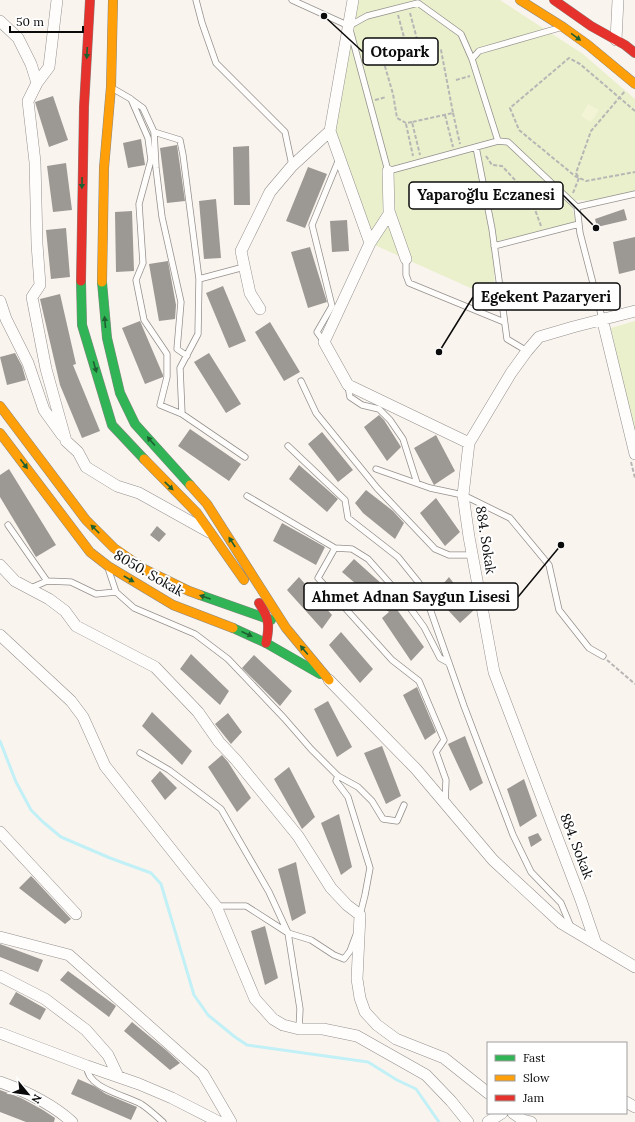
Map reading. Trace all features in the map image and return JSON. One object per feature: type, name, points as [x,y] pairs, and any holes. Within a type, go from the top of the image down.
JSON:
[{"type":"street","points":[[57,0],[49,67],[37,84],[28,101],[35,162],[37,244],[40,285],[32,297],[46,369],[66,441]]},
{"type":"street","points":[[90,0],[84,107],[81,245],[82,325],[112,425],[161,477],[198,513],[210,533],[237,569],[268,618],[269,630],[266,643]]},
{"type":"street","points":[[113,0],[110,87],[104,168],[101,276],[107,338],[120,393],[135,424],[207,504],[284,640],[329,680],[416,769],[493,860],[561,923],[635,967]]},
{"type":"street","points":[[353,0],[330,131],[370,243]]},
{"type":"street","points":[[520,0],[563,27],[588,45],[635,84]]},
{"type":"street","points":[[554,0],[591,26],[635,53]]},
{"type":"street","points":[[616,40],[618,0]]},
{"type":"street","points":[[0,21],[18,38],[31,64],[37,84]]},
{"type":"street","points":[[260,309],[250,294],[241,251],[270,192],[292,166],[330,131]]},
{"type":"street","points":[[388,171],[389,214],[406,259]]},
{"type":"street","points":[[389,214],[370,243],[324,342],[348,385],[469,443]]},
{"type":"street","points":[[0,301],[6,319],[28,363],[44,410],[66,441],[78,452],[86,467],[117,486],[139,493],[210,533]]},
{"type":"street","name":"884. Sokak","points":[[596,944],[581,900],[494,672],[472,555],[463,495],[469,443],[511,373],[539,337],[602,318],[635,311]]},
{"type":"street","points":[[602,318],[635,454]]},
{"type":"street","name":"8050. Sokak","points":[[0,406],[86,520],[114,548],[144,569],[189,591],[268,618],[284,640],[329,680]]},
{"type":"street","name":"8050. Sokak","points":[[0,433],[90,552],[108,566],[173,605],[228,626],[266,643],[284,640]]},
{"type":"street","points":[[0,565],[15,581],[49,599],[65,611],[76,626],[155,667],[198,712],[219,742],[236,760],[298,836],[331,888],[347,905],[360,915],[357,979],[360,998],[365,1012],[377,1025],[396,1039],[444,1058],[487,1092]]},
{"type":"street","points":[[0,635],[70,701],[83,717],[105,766],[216,906],[255,1000],[273,1019],[283,1025],[299,1030],[323,1030],[357,1036],[426,1075],[451,1100],[468,1122]]},
{"type":"street","points":[[0,832],[76,914]]},
{"type":"street","points":[[0,937],[69,955],[203,1074],[231,1122]]},
{"type":"street","points":[[0,976],[45,998],[86,1030],[108,1054],[118,1076]]},
{"type":"street","points":[[0,1033],[87,1066],[118,1076],[172,1098],[219,1122]]},
{"type":"street","points":[[0,1082],[12,1086],[58,1110],[72,1122]]},
{"type":"street","points":[[488,1122],[500,1114]]},
{"type":"street","points":[[515,1114],[522,1120],[531,1122]]},
{"type":"lane","points":[[196,0],[202,23],[216,63],[285,132],[292,166]]},
{"type":"lane","points":[[292,0],[349,26]]},
{"type":"lane","points":[[349,26],[367,16],[418,3],[461,34],[472,59],[498,141]]},
{"type":"lane","points":[[349,26],[388,171],[498,141],[508,142],[577,206],[580,232],[602,318]]},
{"type":"lane","points":[[472,59],[479,51],[563,27]]},
{"type":"lane","points":[[110,87],[143,108],[154,132],[156,168],[162,217],[181,302],[177,349],[187,356]]},
{"type":"lane","points":[[131,99],[148,138],[151,160],[139,204],[143,263],[136,280],[144,320],[167,354],[167,377],[160,405],[182,414],[246,457]]},
{"type":"lane","points":[[154,132],[180,140],[199,279],[198,334],[180,368],[182,414]]},
{"type":"lane","points":[[476,147],[494,246],[507,339],[527,351]]},
{"type":"lane","points":[[324,342],[317,332],[332,306],[312,225],[339,157]]},
{"type":"lane","points":[[577,206],[635,194]]},
{"type":"lane","points":[[494,246],[579,224]]},
{"type":"lane","points":[[406,259],[406,275],[409,283],[504,322]]},
{"type":"lane","points":[[199,279],[244,267]]},
{"type":"lane","points":[[301,381],[316,413],[378,488],[435,549],[449,554],[472,555]]},
{"type":"lane","points":[[348,385],[350,397],[362,405],[379,409],[390,420],[404,439],[410,465],[417,483]]},
{"type":"lane","points":[[288,446],[345,500],[348,518],[398,557],[419,583],[429,606],[464,706],[513,835],[531,872],[561,903],[572,929]]},
{"type":"lane","points":[[376,468],[430,488],[463,495],[510,518],[549,565],[559,610],[589,648],[603,656]]},
{"type":"lane","points":[[247,496],[335,548],[352,549],[368,559],[402,597],[424,627],[440,658],[449,663]]},
{"type":"lane","points":[[8,524],[47,581]]},
{"type":"lane","points":[[335,548],[318,578],[392,660],[419,680],[444,740],[436,752],[446,780],[445,803]]},
{"type":"lane","points":[[108,566],[116,592],[134,608],[195,634],[228,659],[338,776],[358,787],[372,801],[383,819],[397,821],[404,806]]},
{"type":"lane","points":[[30,588],[47,581],[71,582],[96,594],[116,592]]},
{"type":"lane","points":[[140,753],[168,770],[221,809],[269,892],[288,933],[300,1009],[299,1030]]},
{"type":"lane","points":[[216,906],[246,906],[288,933],[311,940],[334,955],[344,959],[350,951],[354,940],[370,868],[348,797],[336,781],[338,776]]},
{"type":"lane","points":[[87,1066],[87,1071],[95,1083],[140,1104],[163,1122]]},
{"type":"path","points":[[408,6],[420,50]]},
{"type":"path","points":[[397,9],[408,52]]},
{"type":"path","points":[[453,113],[406,123],[397,118],[393,94],[384,62],[408,52],[420,50],[440,50],[462,151]]},
{"type":"path","points":[[635,110],[580,64],[569,58],[510,108],[519,130],[575,176],[586,181],[635,172]]},
{"type":"path","points":[[456,80],[477,75]]},
{"type":"path","points":[[579,178],[576,173],[591,131],[619,96],[626,90]]},
{"type":"path","points":[[370,102],[386,97]]},
{"type":"path","points":[[445,115],[454,152]]},
{"type":"path","points":[[412,122],[422,162]]},
{"type":"path","points":[[406,123],[415,163]]},
{"type":"path","points":[[484,154],[492,165],[502,166],[530,196],[542,229]]},
{"type":"path","points":[[573,193],[579,178]]},
{"type":"path","points":[[603,656],[635,684]]},
{"type":"green space","points":[[354,0],[500,0],[583,54],[635,99],[635,194],[602,201],[571,200],[576,225],[493,242],[495,299],[370,243],[332,126]]},
{"type":"green space","points":[[588,104],[599,110],[591,122],[581,116]]},
{"type":"green space","points":[[635,321],[635,439],[611,328]]},
{"type":"building","points":[[53,96],[68,140],[49,147],[35,102]]},
{"type":"building","points":[[141,139],[145,165],[128,168],[123,143]]},
{"type":"building","points":[[177,145],[185,201],[167,203],[160,148]]},
{"type":"building","points":[[249,146],[250,205],[234,205],[233,147]]},
{"type":"building","points":[[66,163],[72,210],[53,212],[47,166]]},
{"type":"building","points":[[308,167],[327,174],[305,228],[286,221]]},
{"type":"building","points":[[216,199],[221,258],[204,259],[199,201]]},
{"type":"building","points":[[624,209],[627,220],[597,227],[595,219]]},
{"type":"building","points":[[132,211],[134,271],[116,272],[115,212]]},
{"type":"building","points":[[347,220],[349,251],[332,252],[330,221]]},
{"type":"building","points":[[66,228],[70,277],[51,279],[46,230]]},
{"type":"building","points":[[635,237],[635,270],[619,274],[613,242]]},
{"type":"building","points":[[310,247],[327,302],[308,308],[291,252]]},
{"type":"building","points":[[168,261],[176,305],[175,319],[159,321],[149,264]]},
{"type":"building","points":[[223,286],[246,341],[229,348],[206,293]]},
{"type":"building","points":[[60,294],[76,364],[73,365],[100,431],[82,438],[60,385],[40,299]]},
{"type":"building","points":[[140,321],[163,375],[163,377],[145,384],[122,328]]},
{"type":"building","points":[[270,322],[300,372],[284,381],[255,332]]},
{"type":"building","points":[[15,353],[22,366],[26,380],[7,385],[0,357]]},
{"type":"building","points":[[209,353],[241,404],[226,413],[194,362]]},
{"type":"building","points":[[379,415],[384,420],[401,447],[387,461],[364,427]]},
{"type":"building","points":[[190,429],[241,464],[229,481],[178,446]]},
{"type":"building","points":[[322,432],[353,470],[338,482],[308,444]]},
{"type":"building","points":[[436,435],[455,471],[434,485],[414,448]]},
{"type":"building","points":[[299,465],[338,499],[327,512],[289,479]]},
{"type":"building","points":[[9,469],[56,545],[36,557],[0,497],[0,475]]},
{"type":"building","points":[[366,490],[393,511],[404,523],[395,539],[363,513],[355,503]]},
{"type":"building","points":[[436,498],[460,532],[445,546],[420,513]]},
{"type":"building","points":[[282,523],[325,547],[316,565],[273,541]]},
{"type":"building","points":[[157,526],[166,534],[159,542],[150,535]]},
{"type":"building","points":[[354,559],[392,593],[388,597],[424,647],[411,661],[382,618],[389,612],[342,572]]},
{"type":"building","points":[[299,577],[332,615],[322,629],[287,590]]},
{"type":"building","points":[[449,577],[474,610],[460,623],[434,595]]},
{"type":"building","points":[[341,632],[373,669],[360,683],[329,645]]},
{"type":"building","points":[[191,654],[229,691],[220,705],[180,669]]},
{"type":"building","points":[[254,655],[292,691],[280,706],[242,668]]},
{"type":"building","points":[[417,687],[436,732],[425,740],[403,695]]},
{"type":"building","points":[[328,701],[352,747],[337,757],[314,709]]},
{"type":"building","points":[[152,712],[192,751],[182,765],[142,726]]},
{"type":"building","points":[[228,713],[242,732],[231,744],[215,724]]},
{"type":"building","points":[[465,736],[483,783],[470,791],[448,744]]},
{"type":"building","points":[[382,746],[401,796],[386,804],[364,753]]},
{"type":"building","points":[[222,755],[251,798],[237,812],[208,767]]},
{"type":"building","points":[[289,767],[315,817],[302,829],[274,779]]},
{"type":"building","points":[[160,771],[177,788],[165,800],[151,781]]},
{"type":"building","points":[[524,779],[537,816],[520,827],[507,789]]},
{"type":"building","points":[[339,814],[352,867],[341,875],[321,823]]},
{"type":"building","points":[[538,833],[542,840],[531,847],[528,837]]},
{"type":"building","points":[[296,862],[306,913],[292,921],[278,869]]},
{"type":"building","points":[[31,876],[71,919],[65,924],[19,888]]},
{"type":"building","points":[[265,926],[278,978],[265,985],[251,931]]},
{"type":"building","points":[[0,944],[43,960],[38,972],[0,957]]},
{"type":"building","points":[[68,971],[116,1006],[109,1017],[60,980]]},
{"type":"building","points":[[16,992],[46,1009],[40,1020],[9,1004]]},
{"type":"building","points":[[132,1022],[180,1063],[170,1070],[124,1031]]},
{"type":"building","points":[[78,1079],[94,1086],[106,1094],[137,1107],[131,1120],[71,1094]]},
{"type":"building","points":[[0,1090],[21,1098],[43,1110],[55,1118],[54,1122],[26,1122],[0,1112]]},
{"type":"waterway","points":[[0,741],[16,782],[31,810],[43,822],[61,837],[110,858],[151,873],[161,884],[194,995],[208,1015],[247,1045],[368,1062],[397,1080],[416,1089],[439,1122]]},
{"type":"traffic: fast","points":[[81,281],[82,325],[112,425],[144,459]]},
{"type":"traffic: fast","points":[[102,282],[107,338],[120,393],[135,424],[190,485]]},
{"type":"traffic: fast","points":[[200,595],[271,620]]},
{"type":"traffic: fast","points":[[233,628],[266,643],[320,674]]},
{"type":"traffic: slow","points":[[102,282],[104,168],[111,87],[113,0]]},
{"type":"traffic: slow","points":[[520,0],[563,27],[588,45],[635,84]]},
{"type":"traffic: slow","points":[[0,406],[86,520],[114,548],[144,569],[200,595]]},
{"type":"traffic: slow","points":[[0,433],[90,552],[108,566],[173,605],[233,628]]},
{"type":"traffic: slow","points":[[144,459],[197,513],[244,580]]},
{"type":"traffic: slow","points":[[190,485],[207,504],[286,628],[329,680]]},
{"type":"traffic: jam","points":[[81,281],[84,107],[90,0]]},
{"type":"traffic: jam","points":[[554,0],[591,26],[625,45],[635,53]]},
{"type":"traffic: jam","points":[[259,603],[268,622],[266,643]]},
{"type":"place","name":"Otopark","points":[[324,16]]},
{"type":"place","name":"Yaparoğlu Eczanesi","points":[[596,228]]},
{"type":"place","name":"Egekent Pazaryeri","points":[[439,352]]},
{"type":"place","name":"Ahmet Adnan Saygun Lisesi","points":[[561,545]]}]
